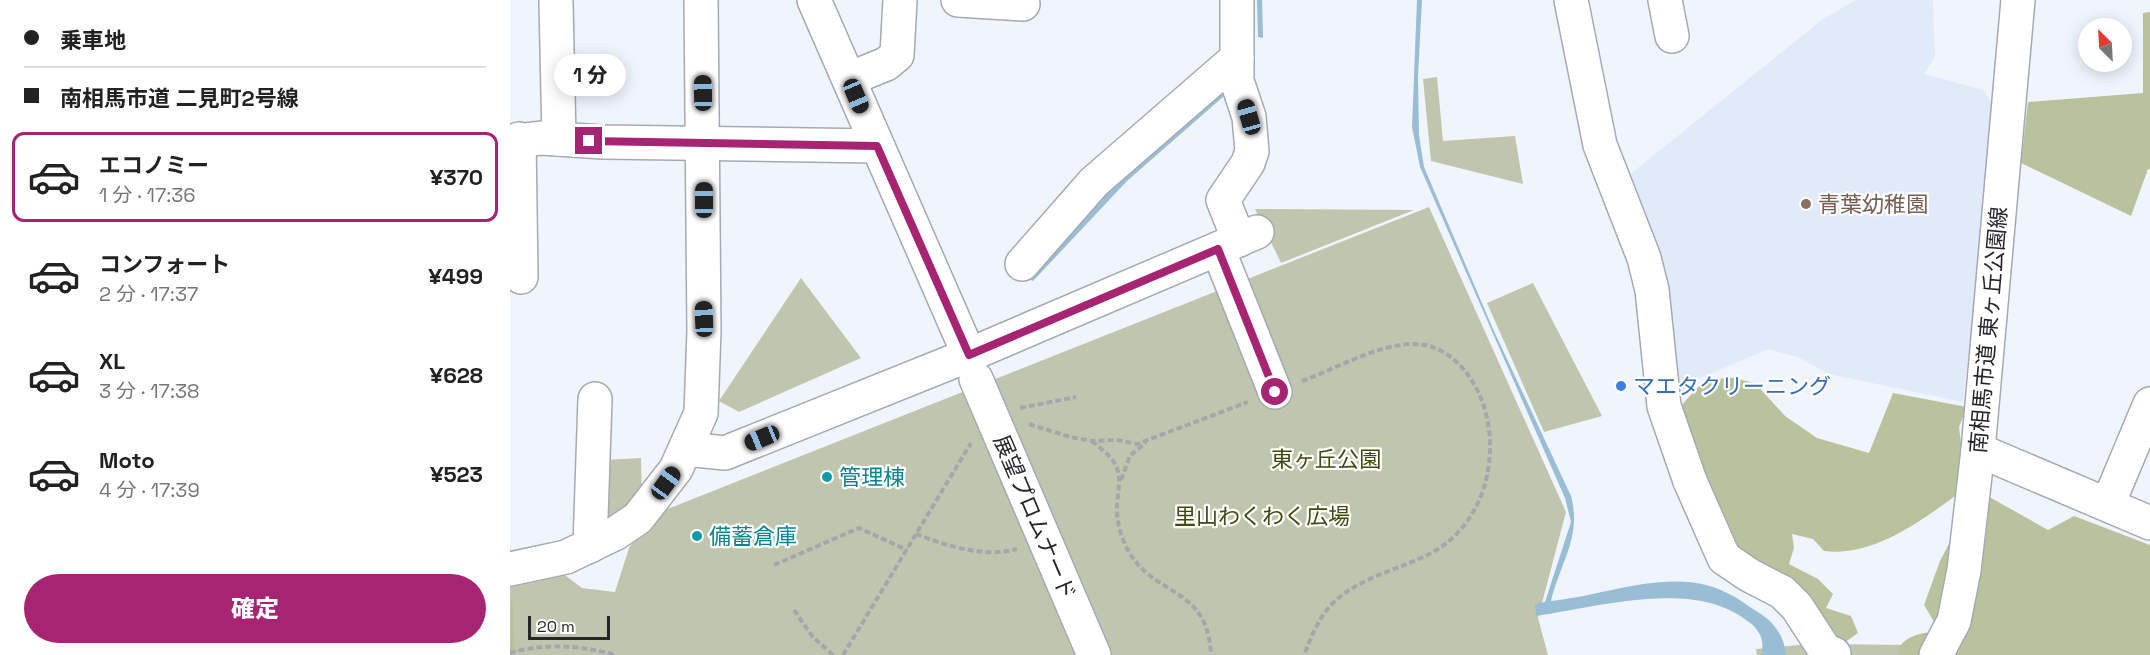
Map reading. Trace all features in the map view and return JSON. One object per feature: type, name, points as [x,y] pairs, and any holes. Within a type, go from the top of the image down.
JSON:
[{"type":"street","points":[[510,569],[566,557],[616,533],[643,512],[676,469],[701,412],[704,332],[701,0]]},
{"type":"street","name":"展望プロムナード","points":[[814,0],[1094,655]]},
{"type":"street","points":[[849,79],[886,64],[897,55],[900,0]]},
{"type":"street","points":[[958,0],[1023,4]]},
{"type":"street","points":[[1237,0],[1237,81],[1249,117],[1252,151],[1223,200],[1238,240],[1275,392]]},
{"type":"street","points":[[1571,0],[1600,146],[1644,258],[1652,290],[1664,406],[1690,481],[1724,558],[1749,575],[1782,592],[1797,607],[1825,650],[1835,655]]},
{"type":"street","points":[[1665,0],[1672,36]]},
{"type":"street","name":"南相馬市道 東ヶ丘公園線","points":[[1936,655],[1954,621],[1959,598],[1978,450],[2018,0]]},
{"type":"street","points":[[555,3],[559,139]]},
{"type":"street","points":[[1022,264],[1094,182],[1237,58]]},
{"type":"street","points":[[521,277],[515,140],[877,146]]},
{"type":"street","points":[[686,449],[725,453],[972,367],[1238,240]]},
{"type":"street","points":[[590,546],[595,399]]},
{"type":"street","points":[[2108,504],[2150,404]]},
{"type":"street","points":[[1978,450],[2150,523]]},
{"type":"path","points":[[990,414],[1091,441],[1116,440],[1137,444],[1391,346],[1422,344],[1448,355],[1468,376],[1484,405],[1490,434],[1487,482],[1470,517],[1434,551],[1377,576],[1340,597],[1318,622],[1304,655]]},
{"type":"path","points":[[843,655],[990,414],[1076,397]]},
{"type":"path","points":[[1148,440],[1130,456],[1120,483],[1117,507],[1121,537],[1136,563],[1195,608],[1206,624],[1211,655]]},
{"type":"path","points":[[1091,441],[1114,462],[1120,483]]},
{"type":"path","points":[[774,565],[859,528],[906,550]]},
{"type":"path","points":[[916,534],[946,545],[986,552],[1023,547],[1044,535]]},
{"type":"path","points":[[794,610],[812,636],[833,655]]},
{"type":"path","points":[[510,653],[532,648],[570,647],[615,655]]},
{"type":"shaded area","name":"青葉幼稚園","points":[[1856,0],[1933,0],[1935,57],[1924,74],[1983,90],[1995,108],[1963,402],[1829,374],[1800,358],[1768,349],[1694,381],[1674,408],[1618,184],[1823,19]]},
{"type":"green space","points":[[2150,12],[2150,169],[2148,169],[2131,216],[2021,163],[2028,102],[2143,93],[2143,13]]},
{"type":"green space","points":[[1437,77],[1443,141],[1515,136],[1523,184],[1431,161],[1423,79]]},
{"type":"green space","name":"東ヶ丘公園","points":[[1429,207],[1566,512],[1538,618],[1548,655],[510,655],[510,577],[558,570],[582,588],[615,592],[629,548],[650,516]]},
{"type":"green space","points":[[1255,209],[1414,210],[1281,263]]},
{"type":"green space","points":[[801,278],[861,358],[739,412],[719,401]]},
{"type":"green space","points":[[1533,283],[1602,416],[1544,432],[1487,303]]},
{"type":"green space","points":[[1728,377],[1755,383],[1785,416],[1817,438],[1869,453],[1893,393],[1967,407],[1959,427],[1962,452],[1962,491],[1947,502],[1897,534],[1861,548],[1824,551],[1813,539],[1792,534],[1794,548],[1789,564],[1818,579],[1833,594],[1826,608],[1851,616],[1858,633],[1841,645],[1734,549],[1675,412],[1702,383]]},
{"type":"green space","points":[[641,458],[642,498],[601,530],[604,460]]},
{"type":"green space","points":[[1977,490],[2048,530],[2074,516],[2150,545],[2150,655],[1898,655],[1903,643],[1908,639],[1939,630],[1924,605],[1940,561]]},
{"type":"green space","points":[[510,601],[513,602],[514,655],[510,655]]},
{"type":"green space","points":[[1809,644],[1917,645],[2000,655],[1757,655],[1756,649]]},
{"type":"water","points":[[1257,0],[1262,0],[1263,38],[1258,37]]},
{"type":"water","points":[[1417,0],[1422,0],[1418,76],[1419,135],[1424,167],[1493,329],[1571,496],[1574,511],[1572,537],[1551,601],[1661,582],[1705,585],[1725,592],[1766,618],[1780,634],[1786,655],[1762,655],[1761,638],[1751,624],[1724,608],[1700,601],[1673,598],[1644,599],[1536,616],[1535,604],[1545,602],[1571,522],[1565,498],[1420,167],[1412,127]]},
{"type":"water","points":[[1220,89],[1224,96],[1127,181],[1033,281],[1027,278],[1118,178]]},
{"type":"place","name":"青葉幼稚園","points":[[1806,204]]},
{"type":"place","name":"マエタクリーニング","points":[[1621,386]]},
{"type":"place","name":"管理棟","points":[[827,477]]},
{"type":"place","name":"備蓄倉庫","points":[[697,536]]},
{"type":"route","points":[[589,141],[877,146],[969,355],[1218,249],[1275,392]]},
{"type":"park label","name":"里山わくわく広場","points":[[1262,516]]}]
